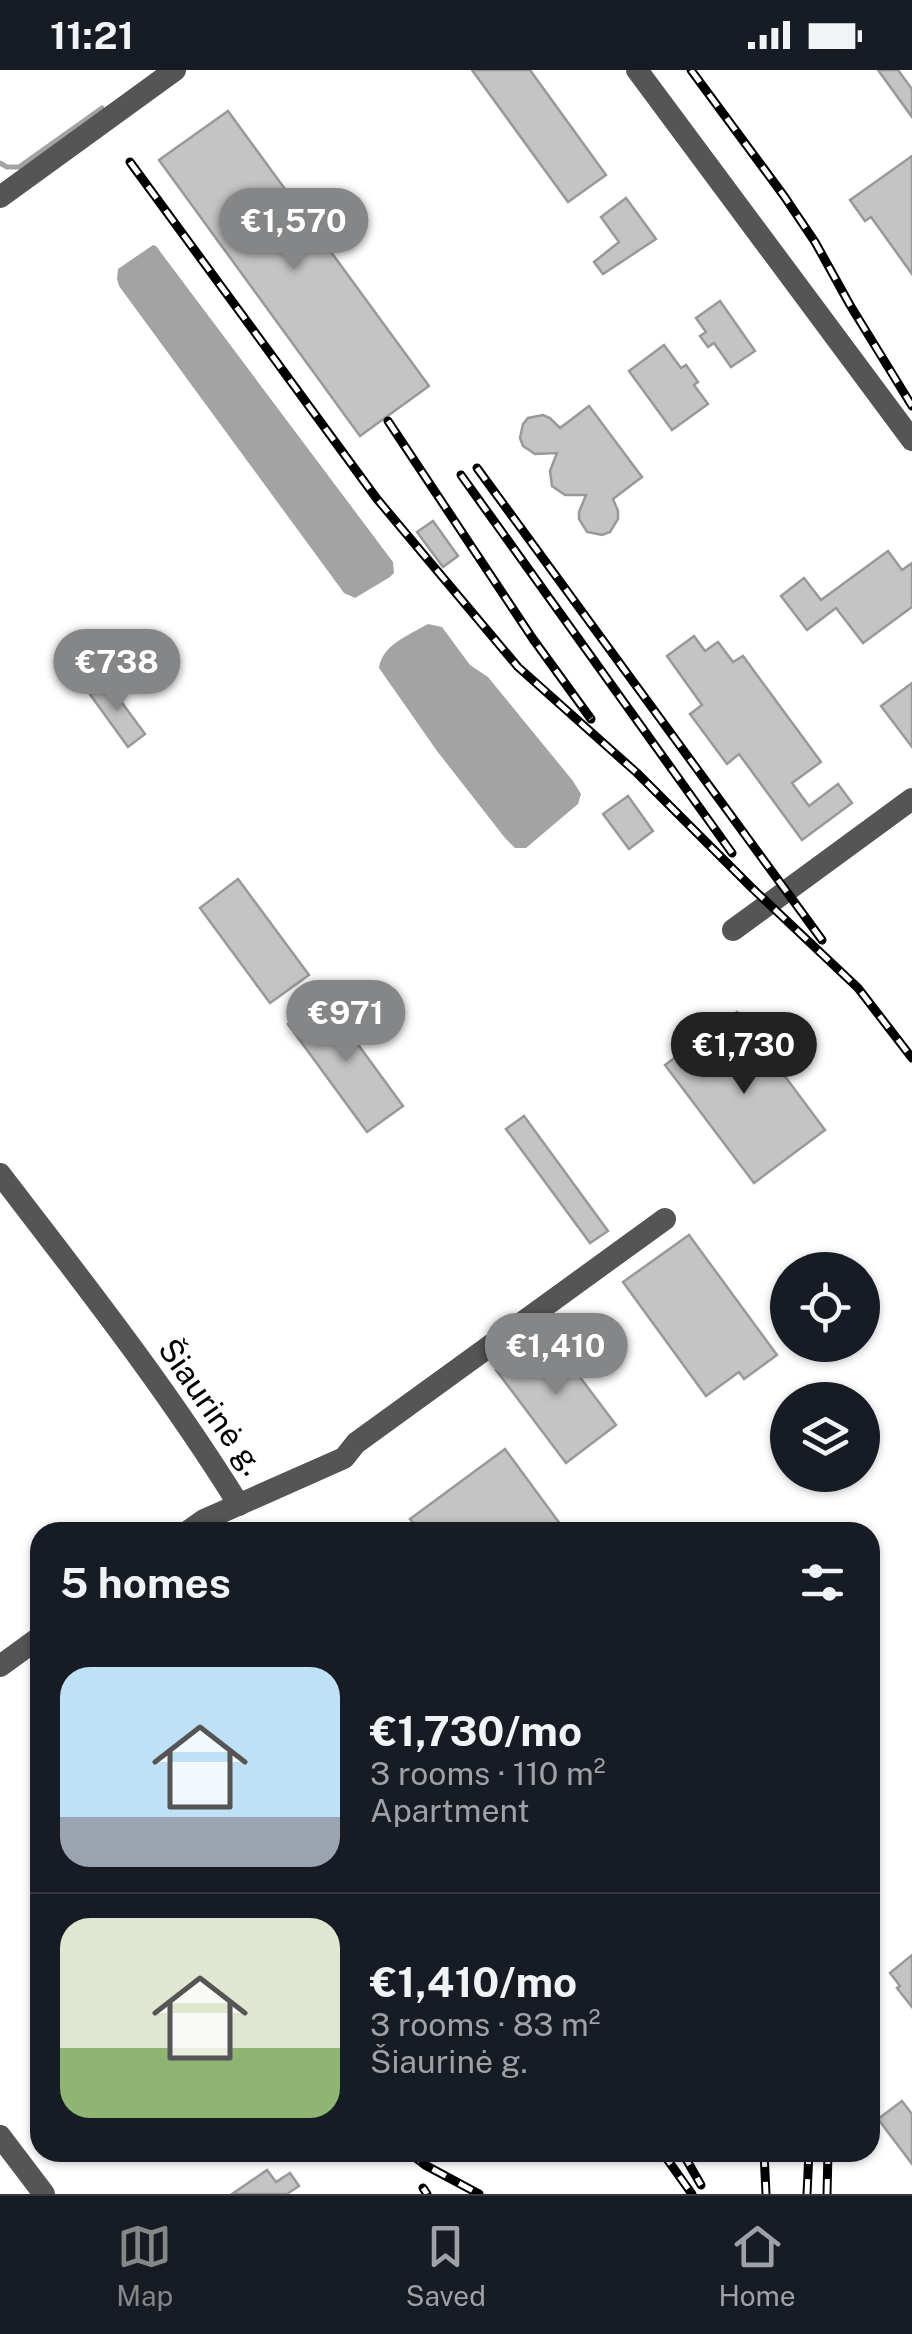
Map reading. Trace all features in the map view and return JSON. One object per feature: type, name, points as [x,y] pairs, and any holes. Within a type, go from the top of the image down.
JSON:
[{"type":"street","points":[[0,197],[174,70]]},
{"type":"street","points":[[638,70],[912,440]]},
{"type":"street","points":[[733,930],[912,799]]},
{"type":"street","name":"Šiaurinė g.","points":[[0,1174],[192,1432],[239,1505],[344,1458],[356,1443],[665,1220]]},
{"type":"street","points":[[201,1522],[239,1505]]},
{"type":"street","points":[[0,1666],[30,1644]]},
{"type":"street","points":[[0,2136],[44,2194]]},
{"type":"shaded area","points":[[153,245],[393,562],[394,573],[390,577],[355,598],[344,593],[119,286],[118,269]]},
{"type":"shaded area","points":[[428,624],[442,627],[470,665],[488,677],[581,794],[578,804],[526,848],[515,848],[505,838],[379,668],[391,647]]},
{"type":"building","points":[[472,70],[530,70],[606,175],[568,202]]},
{"type":"building","points":[[878,70],[898,70],[912,89],[912,117]]},
{"type":"building","points":[[228,111],[429,386],[360,436],[159,160]]},
{"type":"building","points":[[912,156],[912,274],[871,217],[865,221],[850,200]]},
{"type":"building","points":[[626,198],[656,239],[603,274],[594,262],[619,242],[601,217]]},
{"type":"building","points":[[720,301],[755,351],[731,367],[714,343],[708,347],[700,336],[706,332],[696,318]]},
{"type":"building","points":[[664,345],[681,368],[686,365],[708,404],[672,430],[629,371]]},
{"type":"building","points":[[589,406],[642,477],[613,499],[618,519],[610,532],[602,535],[587,532],[579,519],[586,495],[565,495],[552,486],[550,471],[557,453],[535,454],[523,446],[520,438],[528,418],[543,415],[560,428]]},
{"type":"building","points":[[433,521],[458,556],[443,567],[417,532]]},
{"type":"building","points":[[888,551],[902,570],[912,563],[912,607],[863,643],[836,608],[807,630],[781,596],[804,578],[821,600]]},
{"type":"building","points":[[694,636],[705,651],[718,642],[733,662],[743,656],[821,762],[792,783],[809,806],[838,784],[852,803],[802,840],[739,754],[727,764],[690,714],[702,705],[667,656]]},
{"type":"building","points":[[106,681],[145,734],[128,747],[89,693]]},
{"type":"building","points":[[912,683],[912,747],[881,706]]},
{"type":"building","points":[[628,796],[653,831],[629,849],[603,814]]},
{"type":"building","points":[[238,879],[309,975],[270,1003],[200,908]]},
{"type":"building","points":[[324,998],[403,1106],[367,1132],[288,1024]]},
{"type":"building","points":[[737,1012],[825,1130],[754,1183],[665,1065],[688,1048],[684,1043],[709,1025],[713,1030]]},
{"type":"building","points":[[524,1116],[608,1231],[590,1243],[506,1129]]},
{"type":"building","points":[[689,1235],[770,1345],[770,1360],[744,1379],[739,1372],[706,1396],[623,1282]]},
{"type":"building","points":[[546,1332],[616,1425],[566,1463],[496,1370]]},
{"type":"building","points":[[505,1449],[559,1522],[412,1522],[410,1519]]},
{"type":"building","points":[[912,1955],[912,2007],[890,1973]]},
{"type":"building","points":[[902,2101],[912,2114],[912,2164],[880,2122],[880,2118]]},
{"type":"building","points":[[267,2170],[276,2182],[290,2173],[299,2186],[287,2194],[232,2194]]},
{"type":"waterway","points":[[0,163],[19,167],[102,108]]},
{"type":"railway","points":[[691,70],[815,242],[912,406]]},
{"type":"railway","points":[[130,162],[377,499],[518,667],[637,773],[858,988],[912,1058]]},
{"type":"railway","points":[[388,421],[591,719]]},
{"type":"railway","points":[[477,468],[822,940]]},
{"type":"railway","points":[[461,475],[732,853]]},
{"type":"railway","points":[[421,2162],[479,2194]]},
{"type":"railway","points":[[669,2162],[692,2194]]},
{"type":"railway","points":[[688,2162],[701,2185]]},
{"type":"railway","points":[[764,2162],[766,2194]]},
{"type":"railway","points":[[807,2194],[809,2162]]},
{"type":"railway","points":[[827,2194],[828,2162]]},
{"type":"railway","points":[[423,2188],[427,2194]]}]
